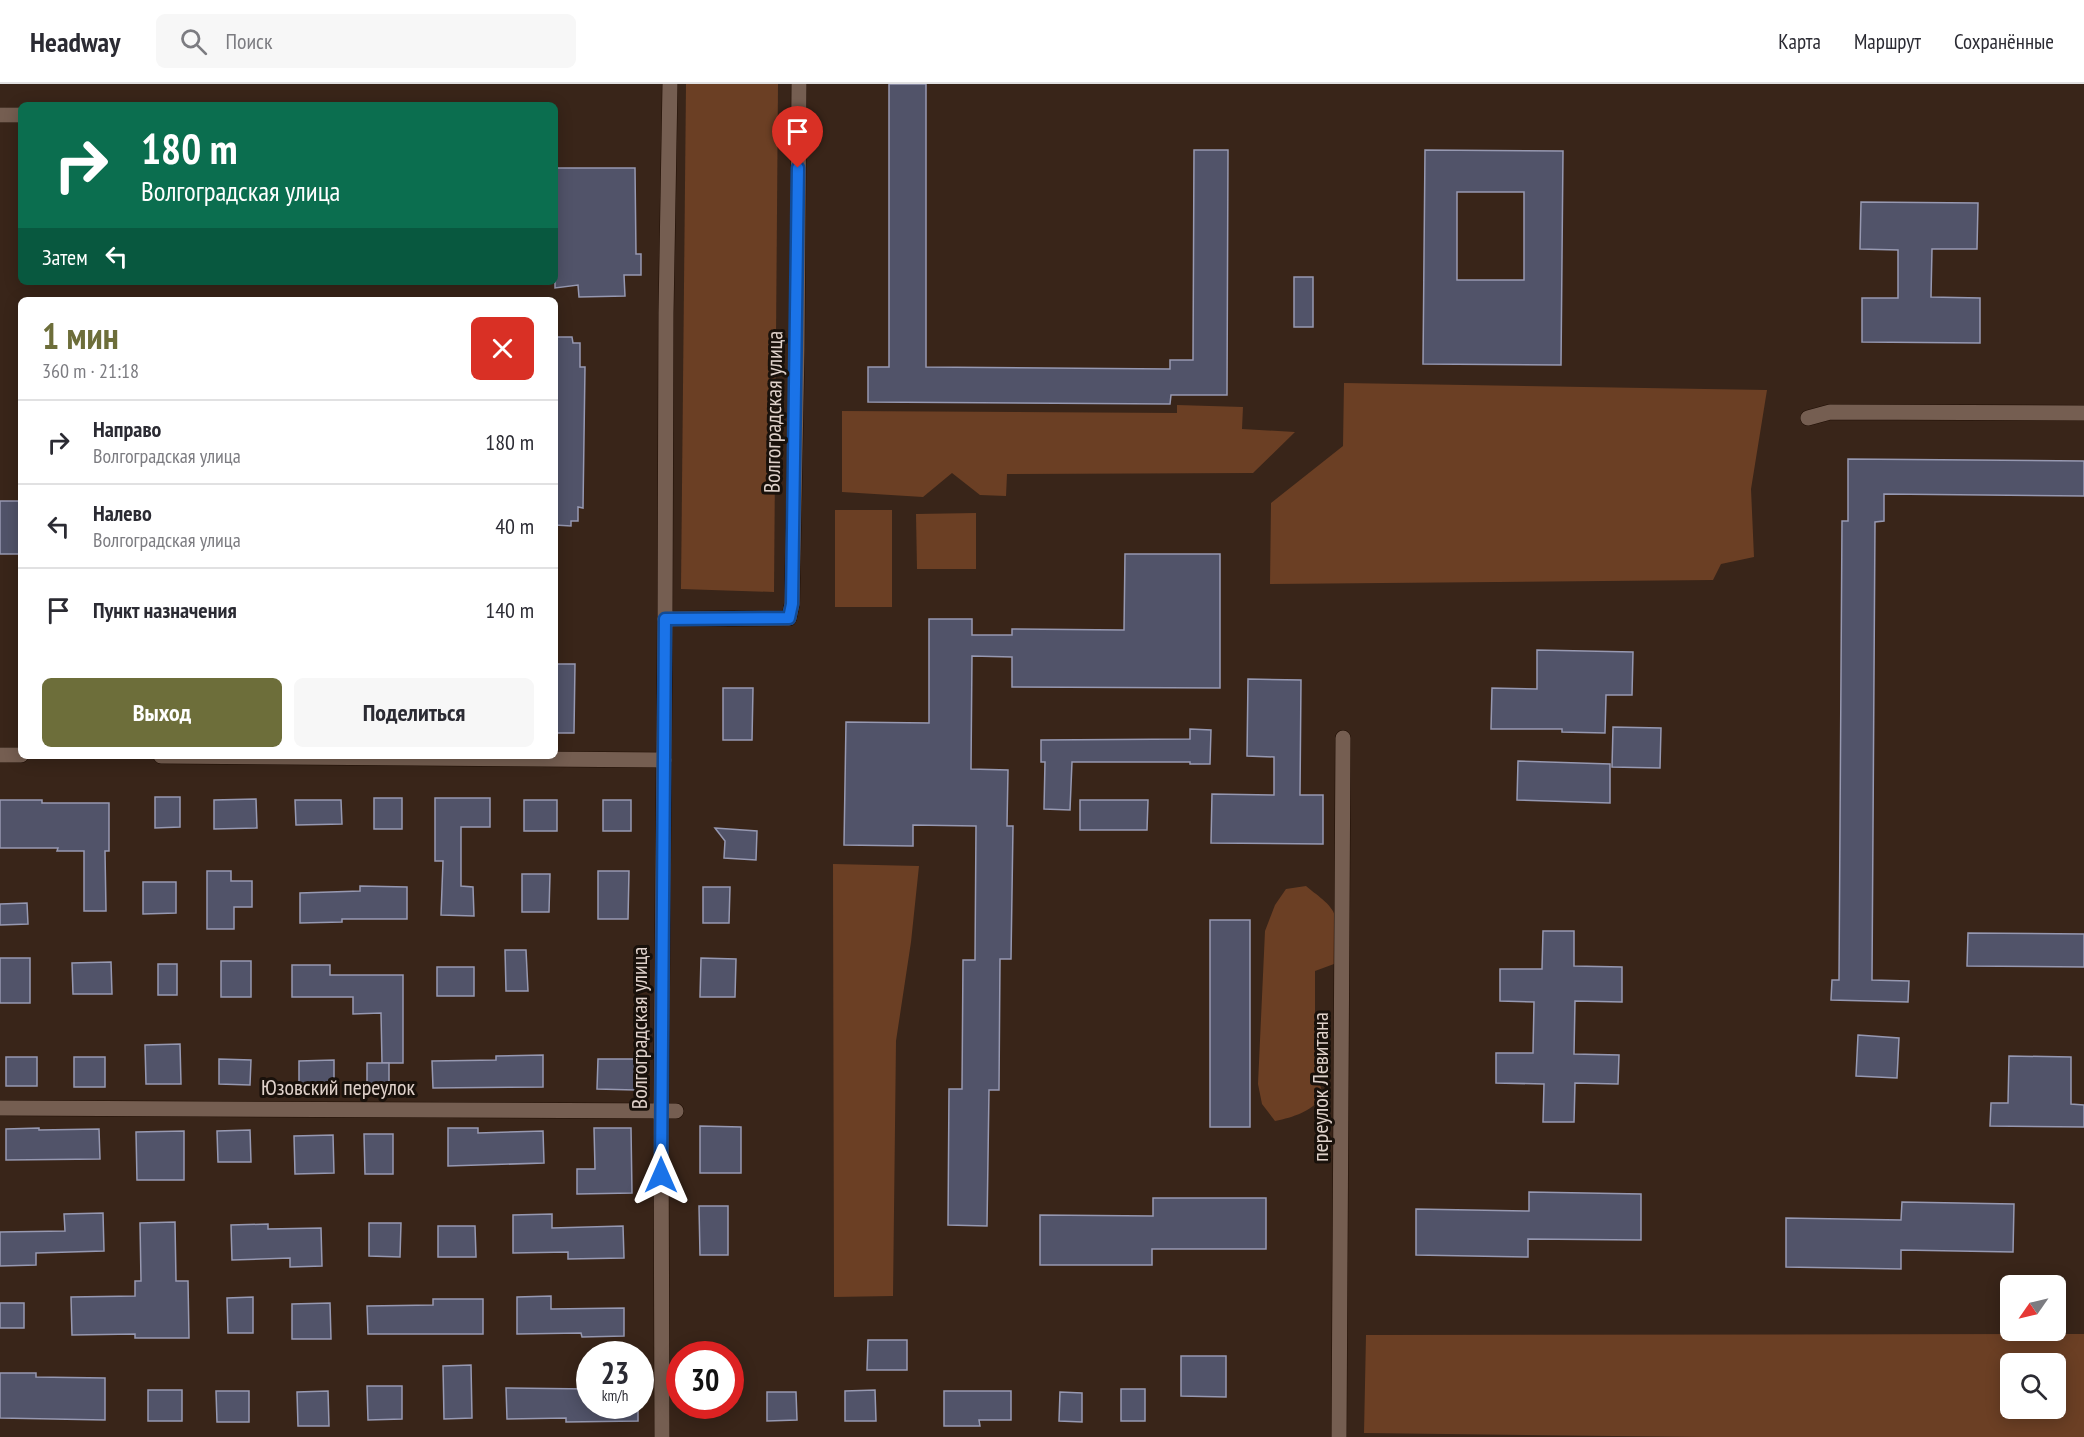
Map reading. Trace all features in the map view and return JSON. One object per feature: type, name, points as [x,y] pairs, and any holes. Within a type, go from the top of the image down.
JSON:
[{"type":"street","name":"Волгоградская улица","points":[[662,1437],[669,1111],[664,760],[666,313],[670,84]]},
{"type":"street","name":"Волгоградская улица","points":[[665,619],[789,618],[792,604],[799,84]]},
{"type":"street","points":[[0,115],[18,115]]},
{"type":"street","points":[[1808,418],[1830,412],[2084,413]]},
{"type":"street","name":"переулок Левитана","points":[[1339,1437],[1343,738]]},
{"type":"street","points":[[0,754],[18,755]]},
{"type":"street","points":[[538,759],[664,760]]},
{"type":"street","name":"Юзовский переулок","points":[[0,1108],[669,1111]]},
{"type":"shaded area","points":[[686,84],[778,84],[774,592],[681,589]]},
{"type":"shaded area","points":[[1344,383],[1767,390],[1751,489],[1754,557],[1721,564],[1713,580],[1270,584],[1271,503],[1343,446]]},
{"type":"shaded area","points":[[1177,405],[1243,407],[1242,429],[1295,432],[1253,473],[1007,474],[1006,496],[980,495],[952,473],[923,497],[842,492],[842,411],[1177,413]]},
{"type":"shaded area","points":[[835,510],[892,510],[892,607],[835,607]]},
{"type":"shaded area","points":[[976,513],[976,569],[917,569],[916,514]]},
{"type":"shaded area","points":[[833,864],[919,866],[911,942],[896,1041],[893,1296],[834,1297]]},
{"type":"shaded area","points":[[1306,886],[1330,907],[1337,927],[1334,964],[1315,971],[1315,1077],[1324,1097],[1301,1113],[1275,1121],[1262,1104],[1258,1084],[1265,931],[1275,905],[1286,889]]},
{"type":"shaded area","points":[[2000,1334],[2000,1341],[2066,1341],[2066,1334],[2084,1334],[2084,1437],[1704,1437],[1364,1433],[1366,1335]]},
{"type":"building","points":[[889,84],[926,84],[926,367],[1170,369],[1170,360],[1193,360],[1194,150],[1228,150],[1227,395],[1171,395],[1170,404],[868,402],[868,367],[889,367]]},
{"type":"building","points":[[1425,150],[1563,151],[1561,365],[1423,364]],"holes":[[[1457,192],[1524,192],[1524,280],[1457,280]]]},
{"type":"building","points":[[558,168],[635,168],[636,254],[641,254],[641,275],[624,275],[625,296],[579,297],[578,285],[555,288],[555,285],[558,285]]},
{"type":"building","points":[[1861,202],[1978,203],[1977,249],[1932,249],[1931,297],[1980,298],[1980,343],[1862,342],[1862,298],[1898,298],[1898,250],[1860,249]]},
{"type":"building","points":[[1294,277],[1313,277],[1313,327],[1294,327]]},
{"type":"building","points":[[558,337],[572,337],[573,343],[580,343],[580,367],[585,367],[583,508],[578,507],[578,521],[571,521],[571,526],[558,525]]},
{"type":"building","points":[[1848,459],[2084,461],[2084,496],[1884,494],[1884,521],[1875,522],[1872,980],[1909,981],[1908,1002],[1831,1000],[1832,980],[1839,980],[1842,521],[1848,521]]},
{"type":"building","points":[[0,501],[18,501],[18,554],[0,554]]},
{"type":"building","points":[[1125,554],[1220,554],[1220,688],[1012,687],[1012,657],[972,656],[971,769],[1008,770],[1007,826],[1013,826],[1011,959],[1000,959],[999,1090],[989,1090],[987,1226],[948,1225],[949,1089],[962,1089],[963,960],[975,960],[976,826],[913,825],[913,846],[844,845],[846,722],[929,723],[929,619],[972,619],[972,635],[1012,635],[1012,629],[1124,630]]},
{"type":"building","points":[[1537,650],[1633,652],[1632,695],[1606,695],[1605,733],[1562,732],[1562,729],[1491,729],[1492,688],[1537,689]]},
{"type":"building","points":[[558,664],[575,664],[574,733],[558,733]]},
{"type":"building","points":[[1248,679],[1301,680],[1300,795],[1323,795],[1323,844],[1211,843],[1212,794],[1274,795],[1274,757],[1247,756]]},
{"type":"building","points":[[723,688],[753,688],[752,740],[723,740]]},
{"type":"building","points":[[1613,727],[1661,728],[1660,768],[1612,767]]},
{"type":"building","points":[[1190,729],[1211,730],[1210,764],[1072,762],[1070,810],[1044,809],[1045,762],[1041,762],[1041,740],[1190,739]]},
{"type":"building","points":[[1518,761],[1610,764],[1610,803],[1517,800]]},
{"type":"building","points":[[155,797],[180,797],[180,827],[155,828]]},
{"type":"building","points":[[374,798],[402,798],[402,829],[374,829]]},
{"type":"building","points":[[435,798],[490,798],[490,827],[461,827],[461,886],[473,887],[474,916],[441,915],[443,861],[435,861]]},
{"type":"building","points":[[256,799],[257,828],[214,829],[214,800]]},
{"type":"building","points":[[0,800],[42,800],[42,803],[109,803],[109,851],[105,851],[106,911],[84,911],[84,851],[57,851],[58,848],[0,848]]},
{"type":"building","points":[[295,800],[341,800],[342,824],[296,825]]},
{"type":"building","points":[[524,800],[557,800],[557,831],[524,831]]},
{"type":"building","points":[[603,800],[631,800],[631,831],[603,831]]},
{"type":"building","points":[[1080,800],[1148,800],[1147,830],[1080,830]]},
{"type":"building","points":[[715,828],[757,831],[756,860],[724,858],[725,841]]},
{"type":"building","points":[[207,871],[231,871],[231,881],[252,881],[252,907],[234,907],[234,929],[207,929]]},
{"type":"building","points":[[598,871],[629,871],[628,919],[598,919]]},
{"type":"building","points":[[522,874],[550,874],[549,912],[522,912]]},
{"type":"building","points":[[143,882],[176,882],[176,913],[143,914]]},
{"type":"building","points":[[360,886],[407,887],[407,919],[342,919],[342,922],[300,923],[300,893],[360,891]]},
{"type":"building","points":[[703,887],[730,887],[729,923],[703,923]]},
{"type":"building","points":[[27,903],[28,924],[0,925],[0,904]]},
{"type":"building","points":[[1210,920],[1250,920],[1250,1127],[1210,1127]]},
{"type":"building","points":[[1543,931],[1574,931],[1574,966],[1622,967],[1622,1002],[1575,1001],[1574,1054],[1619,1055],[1618,1084],[1575,1083],[1574,1122],[1543,1122],[1544,1084],[1496,1083],[1496,1053],[1533,1053],[1534,1002],[1500,1001],[1500,969],[1542,969]]},
{"type":"building","points":[[1968,933],[2084,934],[2084,967],[1967,966]]},
{"type":"building","points":[[505,950],[526,950],[528,991],[506,991]]},
{"type":"building","points":[[0,958],[30,958],[30,1003],[0,1003]]},
{"type":"building","points":[[701,958],[736,959],[735,997],[700,997]]},
{"type":"building","points":[[221,961],[251,961],[251,997],[221,997]]},
{"type":"building","points":[[111,962],[112,994],[73,994],[72,963]]},
{"type":"building","points":[[158,964],[177,964],[177,995],[158,995]]},
{"type":"building","points":[[292,965],[330,965],[330,975],[403,975],[403,1063],[382,1063],[381,1013],[353,1014],[353,997],[292,997]]},
{"type":"building","points":[[437,967],[474,967],[474,996],[437,996]]},
{"type":"building","points":[[1858,1035],[1899,1038],[1897,1078],[1856,1076]]},
{"type":"building","points":[[180,1044],[181,1084],[146,1084],[145,1045]]},
{"type":"building","points":[[543,1055],[543,1087],[433,1088],[432,1061],[496,1060],[496,1056]]},
{"type":"building","points":[[2009,1056],[2071,1057],[2071,1104],[2084,1105],[2084,1127],[1990,1126],[1991,1103],[2008,1103]]},
{"type":"building","points":[[6,1057],[37,1057],[37,1086],[6,1086]]},
{"type":"building","points":[[74,1057],[105,1057],[105,1087],[74,1087]]},
{"type":"building","points":[[219,1059],[251,1060],[250,1085],[219,1084]]},
{"type":"building","points":[[598,1059],[635,1059],[635,1090],[597,1089]]},
{"type":"building","points":[[334,1060],[334,1086],[299,1086],[299,1061]]},
{"type":"building","points":[[367,1063],[389,1063],[389,1090],[367,1090]]},
{"type":"building","points":[[700,1126],[741,1127],[741,1173],[700,1173]]},
{"type":"building","points":[[39,1128],[39,1130],[99,1129],[100,1159],[6,1160],[6,1129]]},
{"type":"building","points":[[448,1128],[478,1128],[478,1133],[543,1131],[544,1163],[448,1166]]},
{"type":"building","points":[[594,1128],[631,1128],[632,1193],[577,1194],[577,1169],[595,1169]]},
{"type":"building","points":[[250,1130],[251,1162],[218,1162],[217,1131]]},
{"type":"building","points":[[184,1131],[184,1180],[137,1180],[136,1132]]},
{"type":"building","points":[[364,1134],[393,1134],[393,1174],[365,1174]]},
{"type":"building","points":[[333,1135],[334,1173],[295,1174],[294,1136]]},
{"type":"building","points":[[1529,1192],[1641,1194],[1641,1240],[1528,1239],[1528,1257],[1416,1255],[1416,1209],[1529,1211]]},
{"type":"building","points":[[1153,1198],[1266,1198],[1266,1249],[1152,1249],[1152,1265],[1040,1265],[1040,1215],[1153,1216]]},
{"type":"building","points":[[1902,1202],[2014,1204],[2013,1252],[1901,1250],[1901,1269],[1786,1267],[1786,1218],[1901,1220]]},
{"type":"building","points":[[699,1206],[728,1206],[728,1255],[700,1255]]},
{"type":"building","points":[[103,1213],[104,1251],[36,1253],[36,1265],[0,1266],[0,1232],[65,1231],[64,1214]]},
{"type":"building","points":[[552,1214],[552,1228],[623,1226],[624,1258],[568,1259],[568,1252],[513,1253],[513,1215]]},
{"type":"building","points":[[175,1222],[176,1281],[188,1281],[189,1338],[135,1338],[135,1334],[72,1335],[71,1297],[135,1296],[135,1281],[141,1281],[140,1223]]},
{"type":"building","points":[[369,1223],[401,1223],[400,1257],[369,1256]]},
{"type":"building","points":[[268,1224],[268,1229],[321,1228],[322,1266],[290,1267],[290,1258],[232,1260],[231,1225]]},
{"type":"building","points":[[438,1226],[475,1226],[476,1257],[438,1257]]},
{"type":"building","points":[[551,1296],[551,1309],[624,1308],[624,1336],[582,1337],[581,1333],[517,1334],[517,1297]]},
{"type":"building","points":[[253,1297],[253,1333],[228,1333],[227,1298]]},
{"type":"building","points":[[433,1299],[483,1299],[483,1334],[368,1334],[367,1306],[433,1305]]},
{"type":"building","points":[[0,1303],[24,1303],[24,1328],[0,1328]]},
{"type":"building","points":[[330,1303],[331,1339],[292,1339],[292,1304]]},
{"type":"building","points":[[868,1340],[907,1340],[907,1370],[867,1370]]},
{"type":"building","points":[[1181,1356],[1226,1356],[1226,1397],[1181,1396]]},
{"type":"building","points":[[471,1365],[472,1418],[444,1419],[443,1366]]},
{"type":"building","points":[[0,1373],[36,1373],[36,1377],[105,1378],[105,1420],[0,1418]]},
{"type":"building","points":[[367,1386],[402,1386],[402,1419],[368,1420]]},
{"type":"building","points":[[506,1388],[576,1389],[576,1419],[638,1419],[638,1421],[566,1422],[566,1418],[507,1419]]},
{"type":"building","points":[[1121,1389],[1145,1389],[1145,1421],[1121,1421]]},
{"type":"building","points":[[148,1390],[182,1390],[182,1421],[148,1421]]},
{"type":"building","points":[[875,1390],[876,1421],[845,1421],[845,1391]]},
{"type":"building","points":[[216,1391],[249,1391],[249,1422],[217,1422]]},
{"type":"building","points":[[328,1391],[329,1426],[298,1426],[297,1392]]},
{"type":"building","points":[[944,1391],[1011,1391],[1011,1420],[979,1420],[980,1426],[944,1426]]},
{"type":"building","points":[[767,1392],[796,1392],[797,1420],[767,1421]]},
{"type":"building","points":[[1060,1392],[1082,1393],[1082,1422],[1059,1421]]},
{"type":"route","points":[[661,1175],[665,619],[789,618],[792,604],[798,168]]}]
